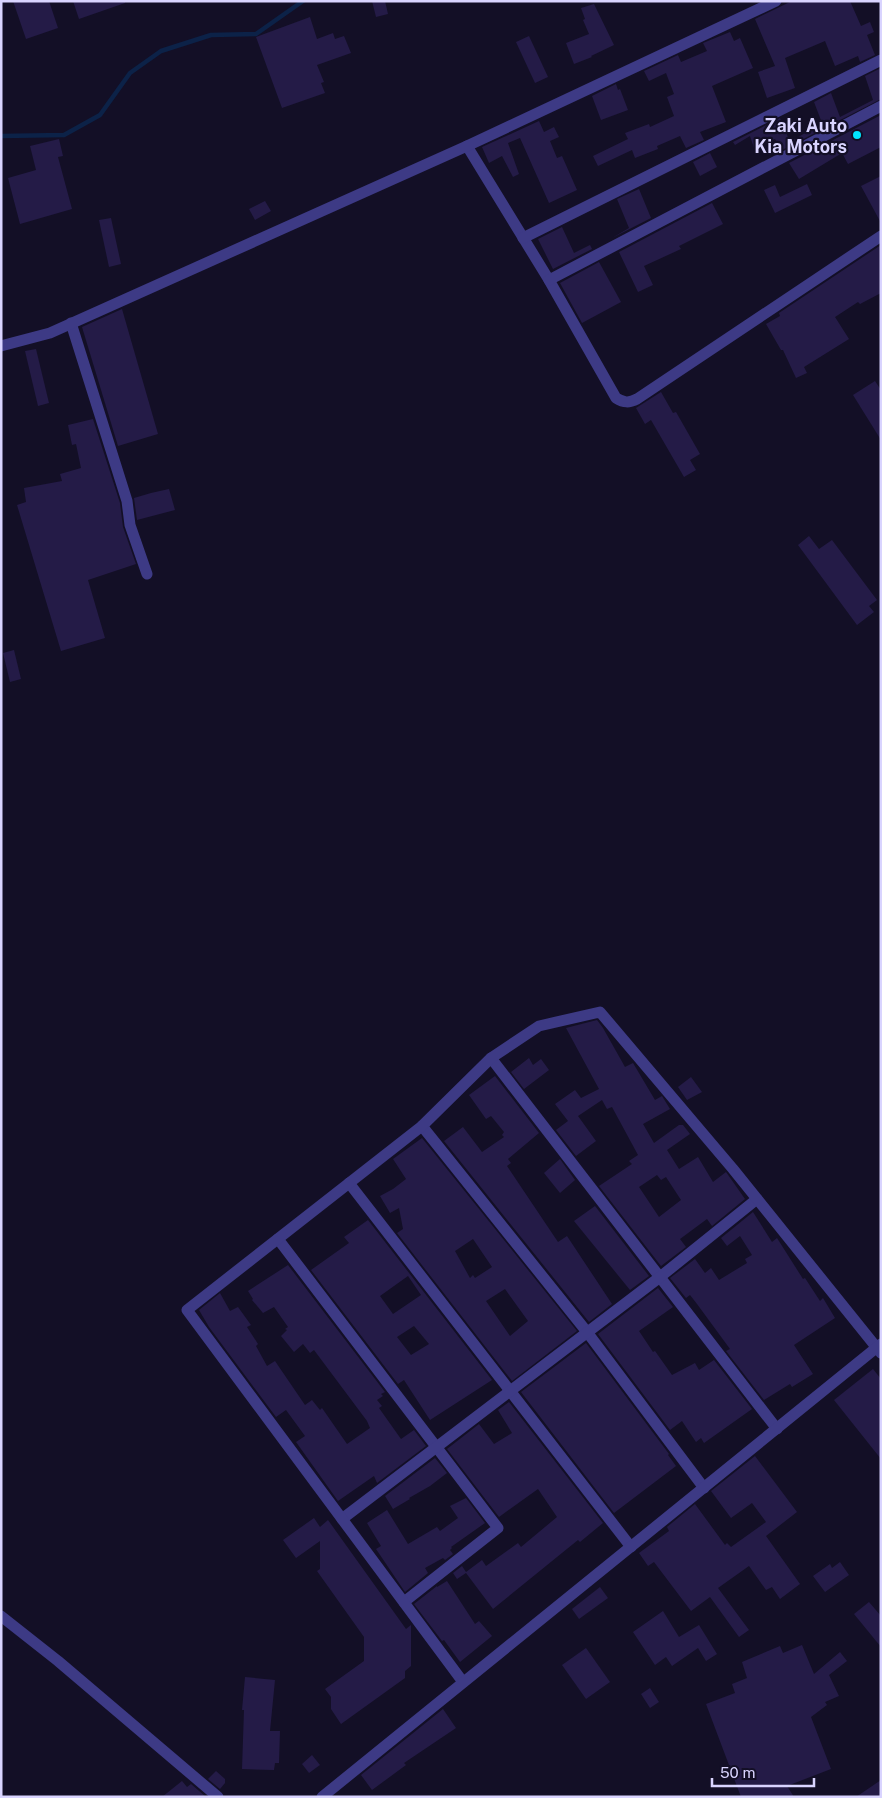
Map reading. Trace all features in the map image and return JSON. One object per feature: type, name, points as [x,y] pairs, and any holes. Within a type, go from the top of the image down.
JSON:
[{"type":"street","points":[[1,346],[50,333],[467,146],[776,1]]},
{"type":"street","points":[[523,238],[881,60]]},
{"type":"street","points":[[549,280],[881,106]]},
{"type":"street","points":[[467,146],[549,280],[616,398],[627,403],[637,399],[881,236]]},
{"type":"street","points":[[72,323],[127,501],[130,525],[147,574]]},
{"type":"street","points":[[322,1797],[879,1348],[600,1012],[538,1026],[491,1058],[422,1126],[187,1310],[463,1682]]},
{"type":"street","points":[[491,1058],[777,1429]]},
{"type":"street","points":[[422,1126],[587,1332],[704,1488]]},
{"type":"street","points":[[349,1183],[631,1547]]},
{"type":"street","points":[[342,1519],[660,1277],[757,1199]]},
{"type":"street","points":[[278,1239],[498,1528],[404,1602]]},
{"type":"street","points":[[1,1616],[58,1661],[218,1797]]},
{"type":"building","points":[[13,1],[49,1],[58,28],[26,39]]},
{"type":"building","points":[[73,1],[125,1],[125,3],[79,19]]},
{"type":"building","points":[[372,1],[385,1],[388,14],[376,17]]},
{"type":"building","points":[[792,1],[850,1],[861,26],[870,22],[874,32],[867,35],[875,55],[860,62],[858,56],[835,66],[825,41],[785,58],[795,88],[767,98],[758,72],[775,66],[755,19]]},
{"type":"building","points":[[594,4],[614,45],[574,64],[566,43],[589,34],[583,20],[585,19],[581,8]]},
{"type":"building","points":[[310,17],[317,39],[333,33],[335,39],[344,36],[351,53],[317,65],[324,82],[321,83],[325,93],[282,108],[256,37]]},
{"type":"building","points":[[730,32],[734,41],[740,38],[753,68],[712,86],[726,122],[700,132],[704,140],[686,148],[680,136],[657,146],[658,149],[635,158],[632,150],[598,166],[593,156],[628,139],[625,133],[649,124],[650,127],[674,116],[667,97],[674,94],[666,73],[649,81],[644,71],[678,55],[681,62],[707,51],[703,43]]},
{"type":"building","points":[[529,36],[548,77],[535,83],[516,42]]},
{"type":"building","points":[[881,68],[881,99],[782,150],[775,139],[754,148],[750,136],[735,145],[733,142],[780,118],[790,142],[822,123],[814,102],[831,93],[840,117],[873,100],[865,76]]},
{"type":"building","points":[[616,84],[618,90],[620,89],[628,110],[601,120],[592,96]]},
{"type":"building","points":[[881,115],[881,147],[848,164],[842,153],[799,179],[789,163]]},
{"type":"building","points":[[539,121],[544,132],[554,127],[559,137],[550,141],[557,158],[562,156],[577,190],[549,203],[520,138],[508,143],[519,174],[513,177],[502,156],[489,163],[482,147]]},
{"type":"building","points":[[59,139],[63,156],[58,157],[72,209],[20,224],[8,178],[36,170],[30,146]]},
{"type":"building","points":[[710,153],[717,167],[700,176],[693,162]]},
{"type":"building","points":[[881,176],[881,223],[861,186]]},
{"type":"building","points":[[807,184],[812,195],[775,213],[764,190],[775,185],[780,197]]},
{"type":"building","points":[[639,189],[651,218],[612,238],[629,228],[617,199]]},
{"type":"building","points":[[265,201],[271,211],[255,220],[249,209]]},
{"type":"building","points":[[712,203],[723,224],[679,246],[681,249],[644,266],[653,285],[638,292],[619,252]]},
{"type":"building","points":[[111,218],[121,264],[109,267],[99,220]]},
{"type":"building","points":[[562,227],[574,253],[590,245],[592,249],[553,269],[538,239]]},
{"type":"building","points":[[881,245],[881,293],[860,304],[858,302],[835,317],[849,339],[804,367],[807,373],[796,378],[783,350],[781,350],[766,324],[780,316],[779,313]]},
{"type":"building","points":[[599,262],[621,302],[582,323],[560,283]]},
{"type":"building","points":[[122,309],[158,434],[118,446],[82,327]]},
{"type":"building","points":[[36,349],[49,403],[38,406],[25,351]]},
{"type":"building","points":[[875,381],[881,390],[881,440],[853,395]]},
{"type":"building","points":[[661,392],[673,413],[676,412],[700,454],[690,460],[696,470],[684,477],[651,420],[645,424],[636,408]]},
{"type":"building","points":[[93,419],[120,503],[123,527],[136,564],[88,580],[105,638],[61,651],[17,505],[26,502],[24,488],[62,481],[60,474],[81,468],[76,444],[72,445],[68,425]]},
{"type":"building","points":[[169,489],[175,510],[137,520],[134,498]]},
{"type":"building","points":[[809,536],[819,549],[832,540],[877,600],[869,606],[874,612],[857,625],[798,545]]},
{"type":"building","points":[[14,650],[21,679],[10,682],[3,653]]},
{"type":"building","points":[[597,1020],[625,1067],[633,1063],[655,1100],[662,1096],[670,1109],[643,1124],[654,1143],[679,1125],[683,1125],[690,1134],[667,1150],[679,1169],[698,1157],[713,1182],[726,1172],[745,1199],[712,1226],[707,1219],[680,1239],[686,1247],[661,1266],[599,1186],[632,1164],[629,1161],[638,1155],[612,1107],[607,1109],[602,1100],[578,1116],[596,1141],[576,1156],[556,1130],[568,1121],[555,1104],[575,1090],[581,1098],[599,1089],[566,1028]],"holes":[[[657,1175],[661,1180],[666,1177],[681,1200],[659,1217],[639,1187]]]},
{"type":"building","points":[[529,1058],[533,1065],[541,1059],[549,1070],[524,1089],[511,1072]]},
{"type":"building","points":[[495,1076],[539,1133],[508,1159],[511,1163],[507,1166],[558,1242],[567,1236],[612,1304],[589,1322],[444,1141],[463,1127],[482,1152],[504,1137],[502,1135],[504,1132],[491,1116],[486,1119],[469,1095]]},
{"type":"building","points":[[691,1077],[702,1092],[687,1100],[678,1087]]},
{"type":"building","points":[[422,1138],[577,1331],[512,1381],[397,1233],[403,1229],[399,1208],[390,1213],[380,1196],[406,1179],[393,1159]],"holes":[[[473,1239],[492,1267],[475,1278],[473,1275],[470,1278],[455,1251]],[[505,1289],[528,1321],[510,1336],[486,1301]]]},
{"type":"building","points":[[560,1159],[575,1180],[560,1193],[544,1173]]},
{"type":"building","points":[[595,1206],[649,1276],[630,1290],[574,1221]]},
{"type":"building","points":[[753,1212],[772,1242],[777,1238],[803,1279],[805,1278],[820,1301],[823,1298],[835,1318],[794,1345],[813,1374],[792,1387],[790,1384],[764,1400],[726,1351],[730,1349],[697,1304],[690,1295],[686,1298],[670,1278],[695,1259],[705,1273],[711,1268],[719,1280],[747,1263],[745,1259],[752,1255],[740,1236],[727,1246],[721,1238]]},
{"type":"building","points":[[368,1220],[492,1380],[430,1420],[404,1380],[398,1384],[311,1270],[349,1243],[344,1237]],"holes":[[[408,1276],[421,1295],[393,1314],[380,1296]],[[414,1326],[429,1344],[411,1355],[397,1337]]]},
{"type":"building","points":[[288,1265],[385,1392],[377,1400],[382,1406],[379,1408],[401,1439],[414,1430],[426,1446],[377,1483],[374,1476],[338,1501],[296,1442],[305,1436],[286,1410],[276,1417],[209,1327],[199,1310],[220,1293],[230,1311],[238,1307],[251,1325],[247,1327],[258,1344],[256,1346],[267,1366],[275,1361],[305,1405],[312,1400],[320,1410],[322,1408],[347,1444],[370,1428],[367,1421],[314,1350],[310,1353],[303,1344],[294,1352],[281,1336],[288,1327],[274,1307],[263,1313],[252,1300],[248,1291]]},
{"type":"building","points":[[658,1288],[673,1307],[639,1331],[653,1352],[655,1351],[672,1375],[695,1363],[699,1370],[714,1360],[752,1409],[704,1443],[701,1438],[696,1442],[682,1421],[670,1430],[598,1334]]},
{"type":"building","points":[[586,1343],[676,1466],[614,1513],[521,1392]]},
{"type":"building","points":[[873,1369],[881,1379],[881,1459],[834,1400]]},
{"type":"building","points":[[509,1402],[603,1523],[580,1542],[578,1540],[493,1609],[466,1573],[457,1579],[453,1573],[462,1566],[466,1572],[482,1560],[486,1566],[518,1543],[521,1547],[557,1517],[538,1489],[499,1517],[447,1449],[479,1424],[494,1444],[512,1433],[498,1410]]},
{"type":"building","points":[[755,1456],[797,1512],[766,1536],[800,1584],[780,1599],[772,1587],[766,1590],[749,1566],[718,1588],[749,1630],[739,1637],[710,1597],[691,1611],[654,1562],[648,1566],[639,1553],[669,1531],[667,1527],[695,1504],[725,1545],[727,1543],[731,1547],[766,1522],[752,1503],[731,1518],[711,1491]]},
{"type":"building","points":[[435,1458],[447,1473],[393,1509],[385,1496]]},
{"type":"building","points":[[466,1498],[485,1523],[451,1547],[450,1550],[453,1554],[445,1560],[443,1558],[425,1568],[428,1573],[405,1592],[376,1549],[381,1546],[367,1523],[387,1510],[408,1544],[437,1527],[440,1531],[458,1518],[450,1506]]},
{"type":"building","points":[[314,1518],[320,1527],[328,1520],[406,1629],[411,1625],[411,1666],[405,1671],[405,1678],[341,1724],[331,1709],[331,1697],[325,1689],[364,1661],[364,1637],[317,1571],[320,1569],[320,1541],[296,1558],[283,1540]]},
{"type":"building","points":[[840,1562],[849,1575],[825,1592],[813,1576],[830,1564],[832,1568]]},
{"type":"building","points":[[447,1581],[475,1624],[479,1621],[492,1636],[460,1662],[414,1604],[437,1586]]},
{"type":"building","points":[[600,1587],[608,1598],[579,1619],[572,1609]]},
{"type":"building","points":[[869,1602],[881,1616],[881,1647],[854,1614]]},
{"type":"building","points":[[663,1611],[679,1637],[699,1625],[717,1654],[706,1661],[698,1648],[672,1666],[666,1657],[655,1665],[633,1632]]},
{"type":"building","points":[[802,1645],[814,1674],[840,1652],[847,1661],[829,1675],[839,1696],[825,1702],[827,1705],[811,1717],[831,1769],[787,1786],[794,1797],[741,1797],[706,1704],[735,1693],[732,1684],[747,1678],[742,1662],[780,1646],[783,1653]]},
{"type":"building","points":[[586,1648],[610,1682],[586,1699],[562,1665]]},
{"type":"building","points":[[245,1677],[275,1680],[270,1731],[280,1731],[279,1763],[275,1763],[274,1770],[242,1769],[244,1710],[242,1710]]},
{"type":"building","points":[[650,1688],[659,1702],[650,1708],[641,1694]]},
{"type":"building","points":[[443,1709],[456,1728],[404,1763],[406,1765],[372,1790],[361,1775]]},
{"type":"building","points":[[312,1755],[320,1765],[309,1773],[302,1764]]},
{"type":"building","points":[[216,1771],[225,1779],[225,1783],[220,1789],[208,1779]]},
{"type":"building","points":[[881,1780],[881,1797],[856,1797]]},
{"type":"building","points":[[182,1781],[187,1787],[191,1784],[206,1797],[162,1797]]},
{"type":"waterway","points":[[1,136],[64,135],[100,115],[130,73],[161,51],[211,35],[256,34],[303,1]]},
{"type":"place","name":"Zaki Auto Kia Motors","points":[[857,135]]}]
